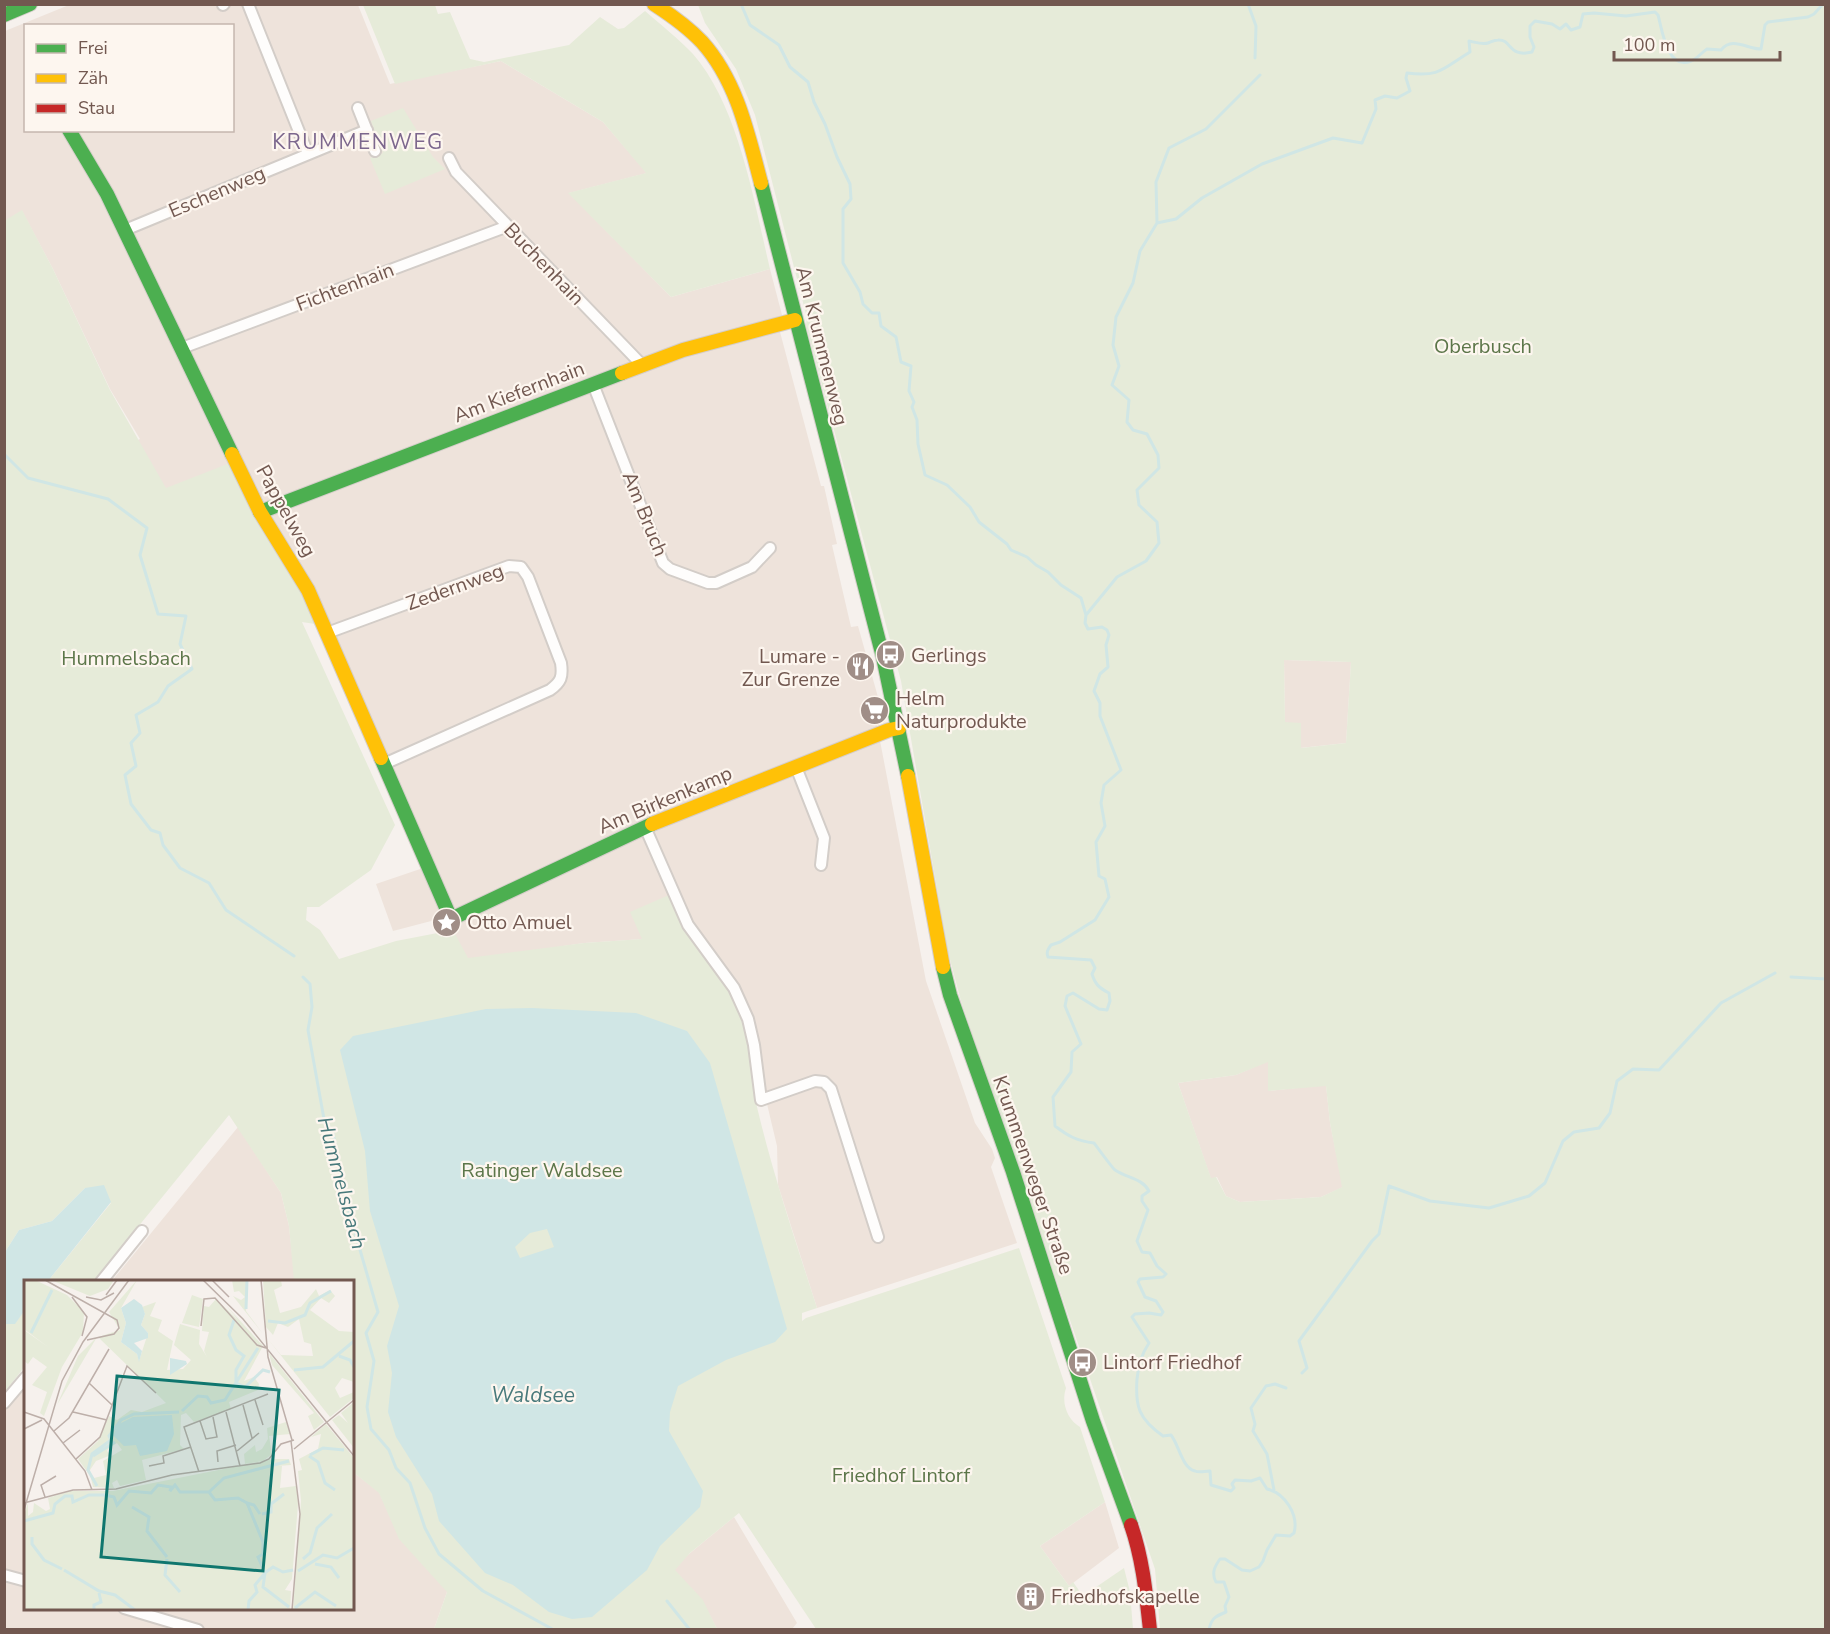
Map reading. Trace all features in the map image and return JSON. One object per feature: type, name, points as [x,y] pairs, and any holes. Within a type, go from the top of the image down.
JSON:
[{"type":"street","points":[[4,15],[30,4]]},
{"type":"street","points":[[248,4],[308,153]]},
{"type":"street","name":"Am Krummenweg","points":[[654,4],[696,35],[713,54],[731,85],[746,125],[900,728]]},
{"type":"street","points":[[358,108],[375,151]]},
{"type":"street","name":"Eschenweg","points":[[125,230],[367,130]]},
{"type":"street","name":"Pappelweg","points":[[70,132],[107,194],[125,230],[260,512],[308,590],[451,920]]},
{"type":"street","name":"Buchenhain","points":[[449,158],[456,172],[643,366]]},
{"type":"street","name":"Fichtenhain","points":[[182,348],[508,226]]},
{"type":"street","name":"Am Kiefernhain","points":[[260,512],[683,351],[795,320]]},
{"type":"street","name":"Am Bruch","points":[[593,384],[663,562],[670,569],[716,584],[752,567],[770,548]]},
{"type":"street","name":"Zedernweg","points":[[327,633],[509,566],[521,567],[528,577],[561,663],[562,677],[558,684],[550,690],[384,764]]},
{"type":"street","name":"Am Birkenkamp","points":[[451,920],[645,827],[796,766],[900,728]]},
{"type":"street","name":"Krummenweger Straße","points":[[900,728],[938,946],[950,995],[1011,1165],[1093,1421],[1139,1548],[1150,1629]]},
{"type":"street","points":[[796,766],[824,838],[821,864]]},
{"type":"street","points":[[645,827],[688,925],[734,988],[748,1019],[754,1045],[761,1100],[815,1081],[824,1082],[831,1089],[878,1236]]},
{"type":"street","points":[[102,1280],[142,1231]]},
{"type":"street","points":[[4,1403],[24,1379]]},
{"type":"street","points":[[4,1575],[24,1580]]},
{"type":"street","points":[[131,1610],[198,1629]]},
{"type":"shaded area","points":[[69,5],[358,5],[390,84],[501,61],[603,122],[647,173],[569,193],[671,297],[770,269],[782,315],[776,317],[821,486],[824,486],[837,544],[832,545],[851,627],[858,626],[885,722],[877,725],[926,981],[975,1123],[992,1149],[995,1158],[991,1167],[1017,1243],[817,1308],[778,1185],[777,1146],[767,1104],[754,1018],[738,984],[694,924],[643,939],[584,943],[468,960],[456,954],[435,920],[393,931],[376,884],[432,865],[312,592],[144,500],[68,473],[140,439],[110,389],[53,269],[22,211],[5,221],[5,31]]},
{"type":"shaded area","points":[[1284,660],[1351,662],[1346,743],[1300,748],[1285,723]]},
{"type":"shaded area","points":[[1268,1061],[1268,1091],[1326,1085],[1330,1123],[1343,1187],[1321,1197],[1240,1202],[1226,1196],[1217,1177],[1211,1179],[1178,1083],[1236,1075]]},
{"type":"shaded area","points":[[238,1127],[281,1193],[289,1226],[295,1280],[113,1280]]},
{"type":"shaded area","points":[[24,1387],[24,1610],[354,1610],[354,1473],[379,1492],[399,1537],[448,1589],[434,1629],[5,1629],[4,1412]]},
{"type":"shaded area","points":[[1105,1502],[1119,1548],[1069,1586],[1040,1546]]},
{"type":"shaded area","points":[[734,1517],[797,1623],[792,1629],[717,1629],[702,1600],[672,1568]]},
{"type":"green space","points":[[363,5],[435,5],[438,14],[450,12],[470,59],[484,62],[569,45],[600,17],[618,29],[624,28],[645,11],[693,54],[709,76],[722,101],[743,156],[770,269],[671,297],[568,193],[646,173],[603,122],[501,61],[395,84]]},
{"type":"green space","name":"Oberbusch","points":[[698,5],[1825,5],[1825,1629],[1160,1629],[1155,1569],[961,1001],[948,952],[901,681],[806,325],[807,318],[755,115],[736,69],[705,23]],"holes":[[[1284,660],[1351,662],[1346,743],[1301,748],[1301,723],[1285,722]],[[1268,1062],[1268,1091],[1326,1086],[1330,1123],[1342,1187],[1321,1197],[1240,1202],[1226,1196],[1216,1177],[1211,1178],[1178,1083],[1236,1075]]]},
{"type":"green space","points":[[403,108],[433,157],[445,169],[385,194],[370,158],[383,153],[371,121]]},
{"type":"green space","points":[[22,210],[53,269],[110,390],[166,488],[230,463],[303,594],[315,624],[302,622],[395,825],[371,870],[319,907],[307,907],[306,920],[320,930],[339,959],[396,941],[453,930],[468,958],[584,943],[642,939],[630,912],[669,895],[711,956],[744,1021],[755,1096],[763,1132],[817,1308],[802,1313],[802,1321],[1019,1248],[1066,1388],[1064,1399],[1066,1410],[1075,1424],[1080,1427],[1105,1502],[1040,1546],[1069,1586],[1073,1582],[1083,1596],[1124,1568],[1130,1592],[1133,1629],[816,1629],[739,1513],[690,1553],[675,1570],[703,1600],[717,1629],[434,1629],[447,1592],[399,1539],[379,1493],[354,1473],[354,1280],[294,1280],[289,1226],[281,1193],[229,1115],[95,1280],[49,1280],[111,1203],[85,1188],[52,1221],[19,1230],[5,1252],[4,221]]},
{"type":"green space","points":[[24,1311],[24,1367],[5,1392],[5,1324],[15,1323]]},
{"type":"water","name":"Waldsee","points":[[532,1008],[636,1013],[687,1031],[710,1063],[787,1329],[775,1342],[726,1360],[678,1386],[670,1412],[669,1431],[703,1491],[700,1507],[660,1546],[647,1570],[592,1617],[572,1619],[549,1612],[513,1585],[485,1573],[439,1521],[432,1494],[396,1437],[388,1412],[392,1373],[387,1346],[399,1306],[370,1211],[365,1151],[340,1050],[353,1036],[486,1009]],"holes":[[[547,1229],[554,1247],[520,1258],[515,1247],[530,1233]]]},
{"type":"water","points":[[104,1185],[111,1202],[49,1280],[24,1280],[24,1311],[15,1324],[5,1324],[5,1252],[19,1230],[52,1221],[85,1188]]},
{"type":"waterway","points":[[741,4],[750,25],[779,45],[790,67],[808,82],[814,102],[850,184],[851,199],[843,209],[843,263],[860,292],[863,304],[872,313],[879,313],[881,326],[896,337],[901,362],[911,366],[909,391],[914,402],[912,407],[917,420],[918,444],[925,475],[947,485],[970,507],[979,522],[1007,544],[1011,550],[1027,557],[1081,598],[1086,615]]},
{"type":"waterway","points":[[1248,4],[1256,26],[1255,58]]},
{"type":"waterway","points":[[1209,1630],[1214,1618],[1226,1612],[1225,1606],[1229,1597],[1224,1582],[1216,1582],[1214,1576],[1214,1570],[1220,1559],[1225,1559],[1242,1570],[1250,1571],[1259,1567],[1276,1535],[1290,1536],[1294,1533],[1292,1512],[1285,1500],[1274,1491],[1267,1489],[1260,1478],[1251,1481],[1235,1480],[1231,1491],[1211,1485],[1210,1471],[1198,1472],[1187,1466],[1171,1435],[1163,1436],[1149,1424],[1140,1412],[1137,1379],[1141,1360],[1149,1343],[1132,1317],[1135,1314],[1149,1313],[1161,1315],[1163,1312],[1156,1301],[1145,1297],[1138,1282],[1140,1279],[1163,1277],[1166,1274],[1157,1266],[1150,1253],[1142,1252],[1137,1241],[1148,1210],[1142,1201],[1142,1196],[1149,1191],[1138,1181],[1115,1170],[1094,1143],[1073,1138],[1055,1126],[1053,1097],[1071,1072],[1072,1052],[1081,1044],[1065,1006],[1067,996],[1073,993],[1099,1009],[1107,1010],[1110,1001],[1109,993],[1100,987],[1092,974],[1095,968],[1091,960],[1048,957],[1047,954],[1051,945],[1060,942],[1095,920],[1109,897],[1105,879],[1099,876],[1096,842],[1105,826],[1101,803],[1104,785],[1121,770],[1100,716],[1100,703],[1094,691],[1100,674],[1108,667],[1106,645],[1109,635],[1102,627],[1088,629],[1085,623],[1086,615],[1117,577],[1146,561],[1159,543],[1157,522],[1139,505],[1137,490],[1159,468],[1158,455],[1147,434],[1133,430],[1127,422],[1129,400],[1112,385],[1119,366],[1113,345],[1116,317],[1133,283],[1140,251],[1157,223],[1176,219],[1202,198],[1262,164],[1333,138],[1362,143],[1376,109],[1375,100],[1385,96],[1397,98],[1410,91],[1406,78],[1407,73],[1434,73],[1447,67],[1470,52],[1469,41],[1483,44],[1502,40],[1514,51],[1532,52],[1534,47],[1530,37],[1530,26],[1535,21],[1552,24],[1560,29],[1566,24],[1571,30],[1580,27],[1583,14],[1626,16],[1655,12],[1671,55],[1683,62],[1693,60],[1707,49],[1721,50],[1730,44],[1761,49],[1765,25],[1768,22],[1808,17],[1823,4]]},
{"type":"waterway","points":[[1157,223],[1156,182],[1169,148],[1206,129],[1260,75]]},
{"type":"waterway","name":"Hummelsbach","points":[[4,454],[28,478],[108,499],[147,528],[140,555],[158,614],[186,616],[180,644],[192,669],[168,686],[158,702],[136,715],[140,733],[131,743],[136,766],[125,775],[131,804],[151,830],[160,833],[163,845],[180,868],[209,883],[226,910],[294,956]]},
{"type":"waterway","points":[[1302,1373],[1307,1368],[1299,1341],[1379,1234],[1389,1186],[1430,1201],[1489,1208],[1529,1196],[1545,1183],[1563,1141],[1574,1132],[1599,1128],[1610,1113],[1617,1081],[1633,1069],[1659,1070],[1721,1003],[1775,973]]},
{"type":"waterway","name":"Hummelsbach","points":[[303,977],[310,984],[312,1007],[308,1030],[324,1119],[333,1133],[347,1205],[378,1312],[366,1333],[374,1361],[367,1407],[371,1429],[389,1450],[396,1468],[410,1483],[425,1528],[439,1554],[483,1591],[554,1630]]},
{"type":"waterway","points":[[1791,977],[1826,979]]},
{"type":"waterway","points":[[1274,1490],[1267,1454],[1253,1431],[1255,1424],[1251,1408],[1266,1386],[1275,1384],[1286,1388]]},
{"type":"waterway","points":[[667,1601],[690,1630]]},
{"type":"traffic: fast","points":[[4,15],[30,4]]},
{"type":"traffic: fast","points":[[70,132],[107,194],[232,454]]},
{"type":"traffic: fast","points":[[761,183],[883,657],[908,776]]},
{"type":"traffic: fast","points":[[260,512],[622,373]]},
{"type":"traffic: fast","points":[[381,758],[451,919],[652,824]]},
{"type":"traffic: fast","points":[[943,967],[950,995],[1013,1172],[1093,1421],[1131,1525]]},
{"type":"traffic: slow","points":[[654,4],[697,37],[714,57],[740,109],[761,183]]},
{"type":"traffic: slow","points":[[622,373],[683,350],[795,320]]},
{"type":"traffic: slow","points":[[232,454],[260,512],[308,590],[381,758]]},
{"type":"traffic: slow","points":[[652,824],[899,728]]},
{"type":"traffic: slow","points":[[908,776],[943,967]]},
{"type":"traffic: jam","points":[[1131,1525],[1141,1564],[1150,1630]]},
{"type":"place","name":"Gerlings","points":[[890,655]]},
{"type":"place","name":"Lumare - Zur Grenze","points":[[861,667]]},
{"type":"place","name":"Helm Naturprodukte","points":[[875,710]]},
{"type":"place","name":"Otto Amuel","points":[[446,922]]},
{"type":"place","name":"Lintorf Friedhof","points":[[1082,1362]]},
{"type":"place","name":"Friedhofskapelle","points":[[1030,1596]]},
{"type":"district","name":"KRUMMENWEG","points":[[358,142]]},
{"type":"park label","name":"Ratinger Waldsee","points":[[542,1170]]},
{"type":"park label","name":"Friedhof Lintorf","points":[[901,1475]]}]
